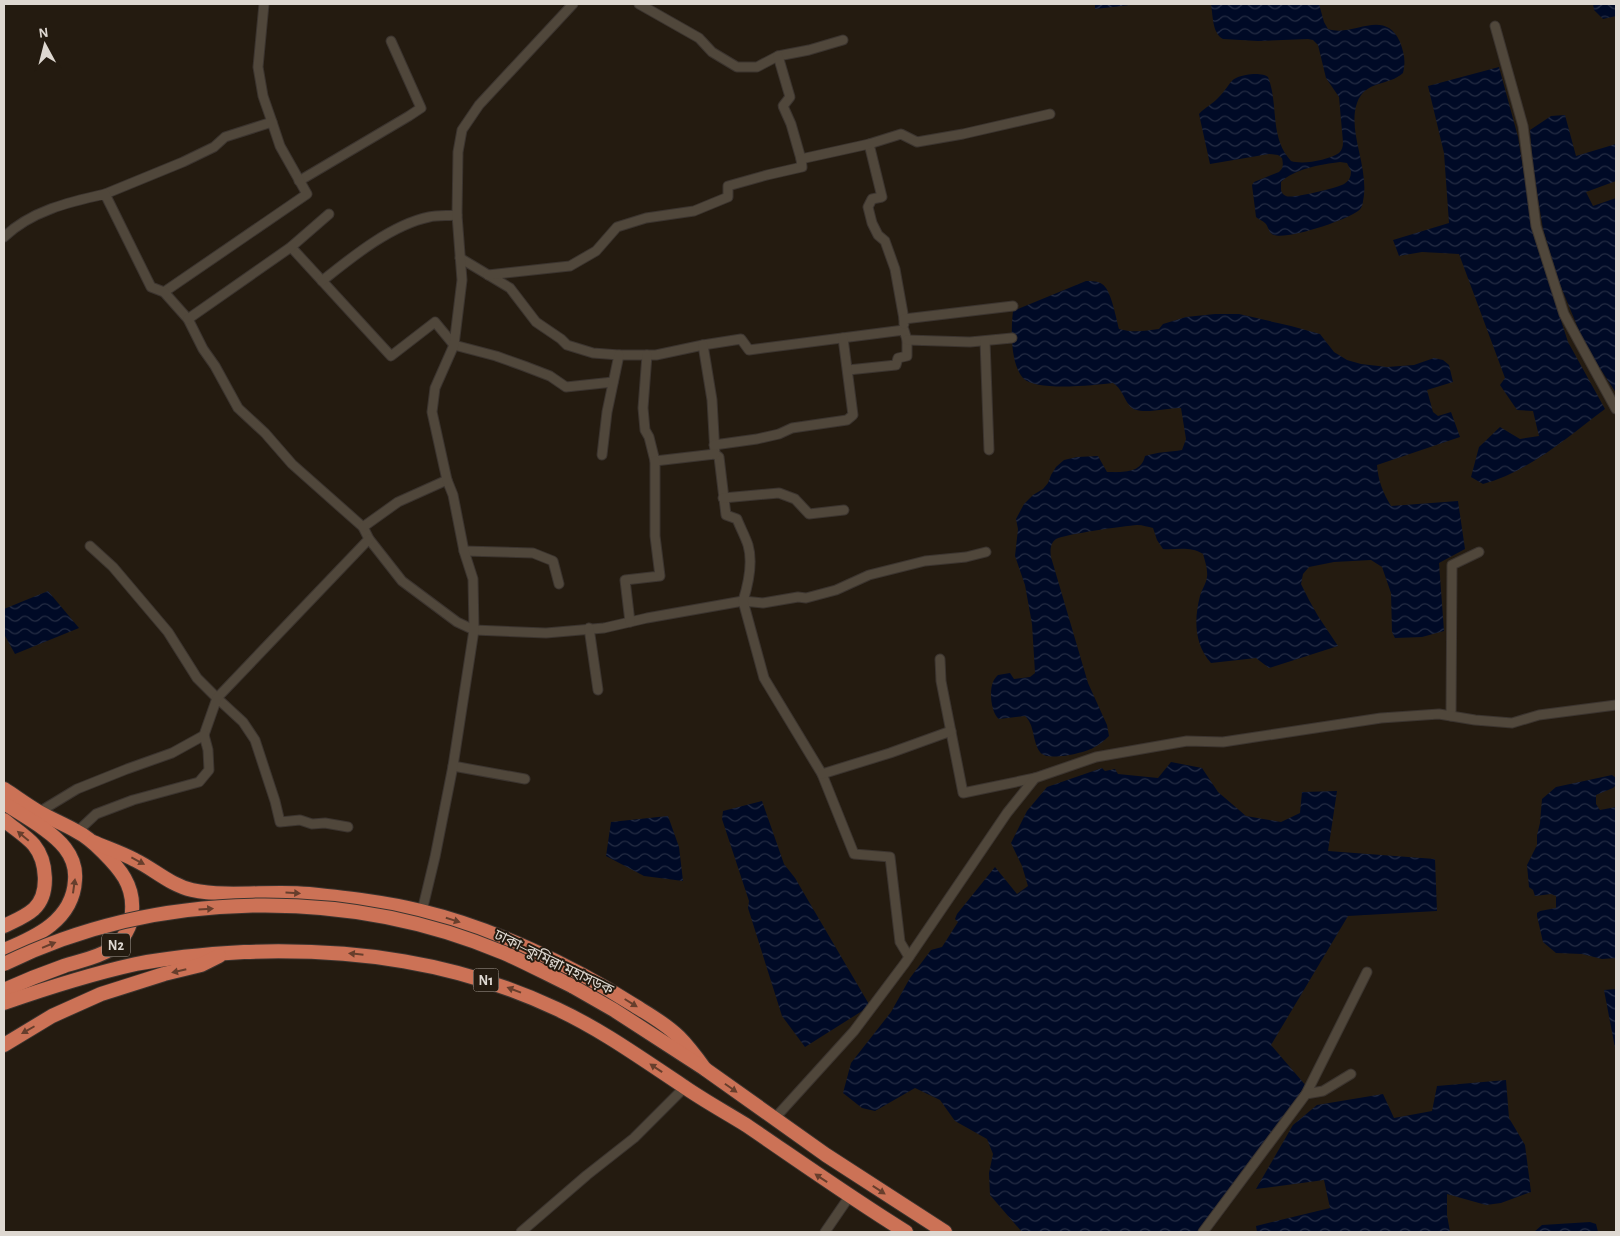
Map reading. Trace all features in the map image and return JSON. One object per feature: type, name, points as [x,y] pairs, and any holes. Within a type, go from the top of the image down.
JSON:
[{"type":"highway","name":"N2","points":[[4,789],[39,812],[78,831],[93,842],[118,867],[129,885],[133,903],[132,917],[127,931],[120,941],[110,949],[4,990]]},
{"type":"highway","points":[[4,803],[52,836],[65,848],[73,860],[76,873],[75,889],[62,915],[51,926],[30,939],[4,950]]},
{"type":"highway","points":[[4,820],[34,845],[44,870],[46,885],[36,907],[26,915],[4,926]]},
{"type":"highway","name":"N1","points":[[93,842],[135,860],[178,885],[192,890],[308,894],[368,901],[422,911],[496,935],[575,971],[657,1019],[678,1036],[705,1069]]},
{"type":"highway","name":"ঢাকা–কুমিল্লা মহাসড়ক","points":[[4,964],[57,941],[81,933],[148,916],[189,910],[234,907],[297,907],[365,914],[434,930],[504,953],[572,986],[614,1010],[705,1069],[826,1156],[944,1232]]},
{"type":"highway","name":"N1","points":[[4,1003],[64,983],[138,964],[224,953],[307,951],[354,954],[427,965],[470,975],[516,991],[558,1009],[602,1033],[745,1125],[849,1197],[906,1232]]},
{"type":"highway","name":"N1","points":[[4,1045],[52,1016],[94,997],[164,974],[201,965],[224,953]]},
{"type":"street","points":[[164,292],[307,194],[280,146],[264,96],[258,67],[264,4]]},
{"type":"street","points":[[422,911],[436,857],[474,630],[473,579],[464,551],[453,495],[447,480],[432,412],[435,388],[454,346],[462,280],[457,215],[458,152],[462,130],[480,105],[572,4]]},
{"type":"street","points":[[639,4],[699,38],[712,52],[737,67],[757,68],[778,56],[810,50],[843,40]]},
{"type":"street","points":[[1495,26],[1523,126],[1536,226],[1558,296],[1564,314],[1616,409]]},
{"type":"street","points":[[300,181],[421,108],[391,40]]},
{"type":"street","points":[[488,275],[570,266],[596,251],[617,227],[646,218],[694,211],[728,197],[728,186],[768,174],[802,168],[791,124],[783,106],[790,97],[778,56]]},
{"type":"street","points":[[800,159],[869,144],[901,134],[917,142],[963,134],[1050,114]]},
{"type":"street","points":[[4,237],[13,228],[40,213],[73,201],[105,194],[183,162],[214,147],[225,137],[272,122]]},
{"type":"street","points":[[848,370],[896,365],[898,358],[907,356],[907,340],[895,268],[884,241],[878,235],[872,222],[868,207],[872,199],[882,197],[869,144]]},
{"type":"street","points":[[105,194],[151,287],[164,292],[188,319],[203,349],[215,366],[238,408],[265,433],[292,464],[363,527],[369,539],[402,581],[457,622],[474,630],[546,633],[604,628],[743,601],[763,603],[798,597],[806,598],[836,590],[869,575],[924,561],[966,557],[986,552]]},
{"type":"street","points":[[188,319],[291,247],[329,214]]},
{"type":"street","points":[[322,281],[353,255],[405,224],[430,217],[457,215]]},
{"type":"street","points":[[291,247],[391,356],[434,322],[454,346],[496,356],[524,366],[550,376],[566,387],[613,382]]},
{"type":"street","points":[[460,258],[510,288],[536,322],[567,344],[598,354],[656,355],[741,339],[749,350],[904,330]]},
{"type":"street","points":[[904,319],[1013,306]]},
{"type":"street","points":[[655,461],[714,450],[779,434],[792,428],[847,420],[853,415],[843,338]]},
{"type":"street","points":[[907,340],[985,341],[1012,338]]},
{"type":"street","points":[[985,341],[989,450]]},
{"type":"street","points":[[703,345],[712,400],[714,450],[719,457],[726,515],[737,519],[748,544],[750,556],[747,589],[743,601],[764,678],[822,774],[854,854],[890,857],[900,942],[909,958]]},
{"type":"street","points":[[602,455],[607,412],[619,355]]},
{"type":"street","points":[[630,622],[625,580],[660,576],[655,536],[655,461],[649,437],[645,430],[643,408],[647,355]]},
{"type":"street","points":[[363,527],[398,502],[447,480]]},
{"type":"street","points":[[723,498],[779,493],[795,499],[809,514],[844,510]]},
{"type":"street","points":[[78,831],[96,814],[132,800],[199,782],[209,770],[208,750],[204,735],[216,698],[369,539]]},
{"type":"street","points":[[90,546],[112,567],[168,632],[197,678],[243,722],[255,740],[276,801],[280,822],[300,820],[312,824],[325,823],[348,827]]},
{"type":"street","points":[[464,551],[533,553],[553,561],[559,584]]},
{"type":"street","points":[[1451,716],[1452,565],[1478,552]]},
{"type":"street","points":[[589,628],[598,690]]},
{"type":"street","points":[[940,659],[941,681],[963,793],[1035,778],[1096,757],[1187,740],[1223,742],[1381,718],[1439,714],[1475,720],[1512,723],[1539,715],[1616,705]]},
{"type":"street","points":[[822,774],[952,731]]},
{"type":"street","points":[[39,812],[77,789],[172,753],[204,735]]},
{"type":"street","points":[[452,766],[525,779]]},
{"type":"street","points":[[775,1118],[854,1031],[909,958],[1007,813],[1035,778]]},
{"type":"street","points":[[1203,1232],[1306,1094],[1367,972]]},
{"type":"street","points":[[1306,1094],[1323,1091],[1351,1074]]},
{"type":"street","points":[[521,1232],[634,1138],[685,1087]]},
{"type":"street","points":[[825,1232],[849,1197]]},
{"type":"water","points":[[1095,4],[1139,4],[1095,9]]},
{"type":"water","points":[[1211,4],[1319,4],[1328,29],[1338,31],[1377,25],[1386,26],[1393,32],[1400,42],[1403,53],[1403,73],[1366,90],[1357,103],[1355,114],[1356,138],[1364,176],[1363,204],[1358,211],[1342,219],[1303,232],[1291,235],[1274,235],[1265,223],[1256,217],[1252,185],[1254,182],[1279,172],[1283,164],[1282,158],[1278,155],[1269,154],[1210,164],[1199,114],[1216,100],[1232,81],[1245,75],[1259,74],[1268,77],[1280,142],[1284,152],[1291,161],[1309,162],[1329,158],[1339,153],[1343,142],[1339,97],[1326,78],[1318,45],[1313,40],[1308,39],[1258,41],[1223,39],[1215,28]],"holes":[[[1347,163],[1351,171],[1350,177],[1340,186],[1290,197],[1283,194],[1281,190],[1281,182],[1293,174],[1325,164]]]},
{"type":"water","points":[[1593,4],[1616,4],[1616,16],[1603,19],[1594,10]]},
{"type":"water","points":[[1499,67],[1518,137],[1534,237],[1568,342],[1605,409],[1532,462],[1516,471],[1483,484],[1471,477],[1479,447],[1500,427],[1520,439],[1539,436],[1533,411],[1517,410],[1500,385],[1505,378],[1459,254],[1422,252],[1399,256],[1393,240],[1449,223],[1444,153],[1428,86]]},
{"type":"water","points":[[1565,115],[1576,156],[1616,144],[1616,181],[1586,192],[1593,206],[1616,198],[1616,393],[1585,345],[1559,282],[1543,229],[1533,168],[1530,130],[1551,116]]},
{"type":"water","points":[[1086,281],[1099,282],[1105,287],[1113,304],[1119,329],[1139,331],[1159,329],[1163,324],[1186,317],[1239,314],[1320,334],[1334,352],[1347,360],[1361,364],[1387,367],[1414,365],[1434,358],[1443,360],[1449,365],[1453,382],[1427,390],[1433,412],[1438,416],[1451,412],[1460,437],[1377,465],[1381,486],[1391,506],[1458,501],[1465,549],[1439,563],[1444,631],[1422,637],[1395,638],[1392,632],[1391,593],[1382,567],[1371,560],[1334,562],[1309,567],[1303,574],[1301,584],[1318,616],[1338,646],[1269,668],[1256,658],[1211,663],[1205,656],[1198,640],[1196,622],[1200,596],[1207,577],[1207,568],[1203,554],[1188,549],[1163,549],[1157,540],[1153,528],[1141,525],[1095,530],[1056,539],[1051,547],[1051,557],[1088,683],[1107,725],[1109,736],[1088,750],[1065,756],[1050,756],[1044,755],[1037,748],[1030,724],[1025,716],[999,719],[994,712],[991,702],[991,691],[995,678],[998,675],[1010,673],[1014,679],[1030,677],[1035,673],[1032,624],[1025,585],[1015,556],[1018,529],[1016,519],[1024,504],[1043,489],[1056,467],[1064,460],[1098,456],[1107,472],[1130,471],[1143,462],[1145,456],[1182,450],[1186,439],[1181,408],[1153,411],[1133,409],[1113,383],[1066,387],[1040,385],[1023,378],[1019,372],[1012,346],[1013,311]]},
{"type":"water","points":[[48,591],[79,628],[15,654],[4,634],[4,609]]},
{"type":"water","points":[[1171,762],[1202,768],[1218,792],[1246,816],[1281,822],[1300,813],[1302,792],[1337,791],[1328,851],[1435,859],[1437,911],[1348,916],[1271,1045],[1307,1087],[1197,1232],[1022,1232],[990,1195],[989,1173],[993,1154],[987,1139],[955,1121],[940,1100],[915,1088],[875,1111],[862,1108],[843,1093],[851,1063],[891,1012],[910,978],[931,950],[942,947],[958,922],[955,919],[957,914],[995,867],[1017,894],[1028,886],[1022,866],[1011,843],[1027,811],[1047,787],[1102,768],[1105,771],[1115,769],[1118,774],[1158,778]]},
{"type":"water","points":[[1612,775],[1616,778],[1616,785],[1596,795],[1596,804],[1600,810],[1616,807],[1616,958],[1602,959],[1582,954],[1556,953],[1543,942],[1537,913],[1556,908],[1556,896],[1551,894],[1535,896],[1533,890],[1529,887],[1527,865],[1537,845],[1542,799],[1556,787]]},
{"type":"water","points":[[762,801],[784,864],[795,878],[870,1006],[805,1047],[782,1016],[748,908],[749,901],[722,819],[723,811]]},
{"type":"water","points":[[668,816],[679,847],[683,881],[644,876],[606,856],[611,822]]},
{"type":"water","points":[[1616,989],[1616,1053],[1604,990]]},
{"type":"water","points":[[1506,1080],[1509,1118],[1525,1145],[1531,1192],[1501,1203],[1486,1205],[1447,1194],[1447,1215],[1450,1232],[1257,1232],[1256,1226],[1330,1208],[1324,1180],[1256,1189],[1293,1125],[1317,1105],[1383,1094],[1394,1118],[1432,1111],[1437,1086]]},
{"type":"water","points":[[1590,1222],[1596,1224],[1598,1232],[1534,1232],[1542,1225]]}]
